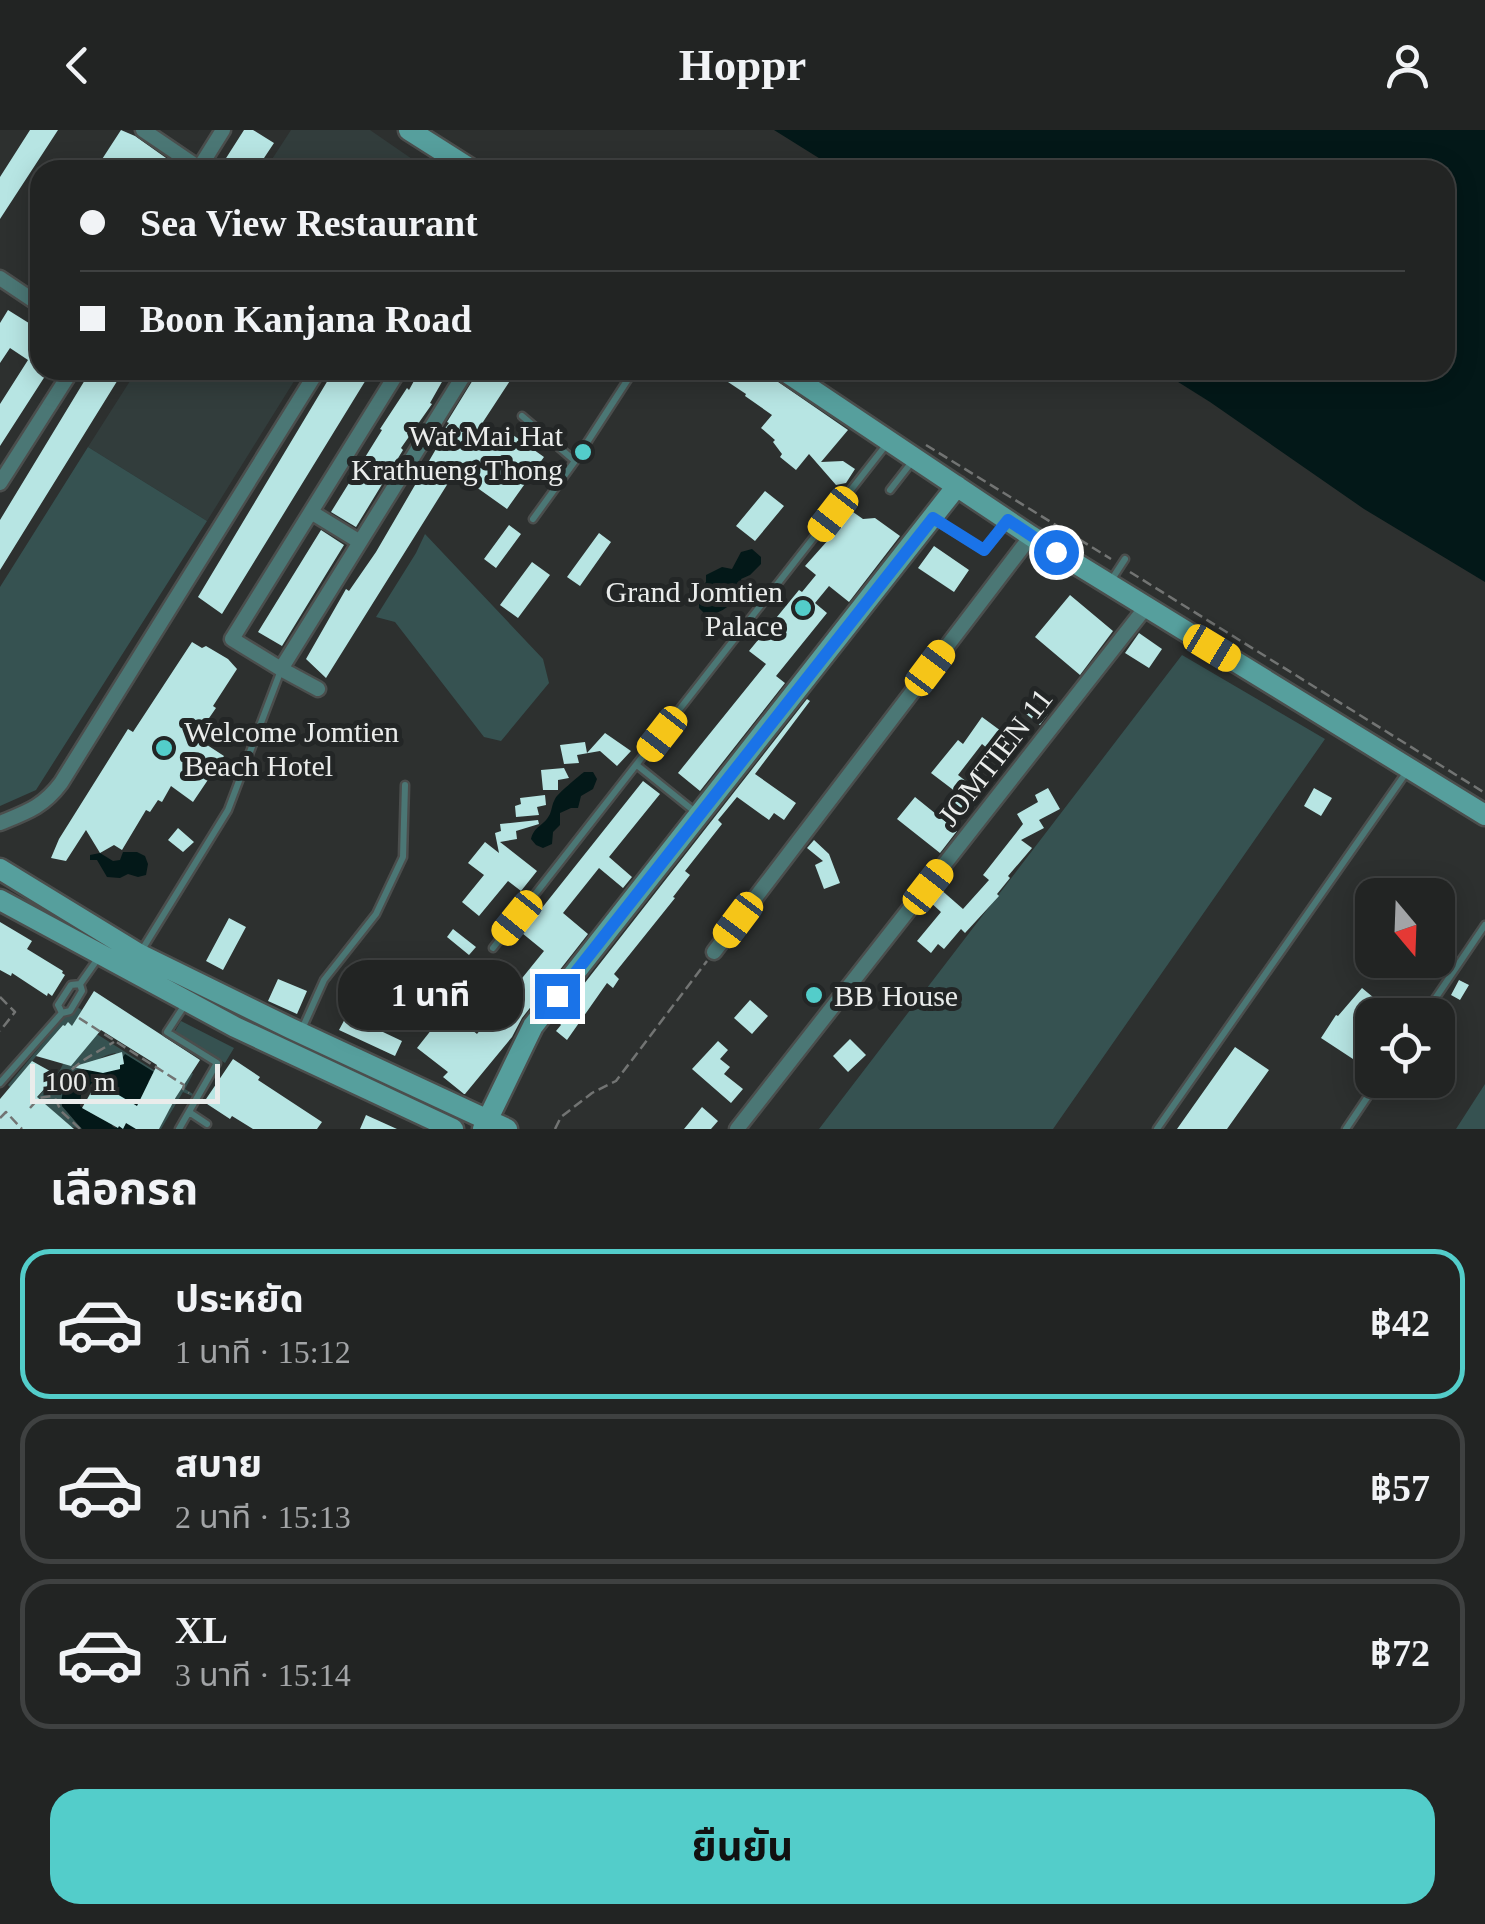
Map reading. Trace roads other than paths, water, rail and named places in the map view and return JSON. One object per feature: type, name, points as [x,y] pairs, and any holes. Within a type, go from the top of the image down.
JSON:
[{"type":"street","points":[[143,130],[186,160]]},
{"type":"street","points":[[205,160],[223,130]]},
{"type":"street","points":[[409,130],[442,160]]},
{"type":"street","points":[[0,278],[30,298]]},
{"type":"street","points":[[0,483],[66,380]]},
{"type":"street","points":[[0,823],[48,800],[61,783],[312,380]]},
{"type":"street","points":[[318,688],[232,640],[393,380]]},
{"type":"street","points":[[281,669],[461,380]]},
{"type":"street","points":[[798,380],[890,440],[918,450],[957,486],[1031,536],[1485,815]]},
{"type":"street","points":[[485,1124],[534,1026],[957,486]]},
{"type":"street","points":[[311,512],[360,542]]},
{"type":"street","points":[[714,952],[1031,536]]},
{"type":"street","name":"JOMTIEN 11","points":[[737,1129],[1146,608]]},
{"type":"street","points":[[0,869],[139,954],[485,1124],[507,1129]]},
{"type":"street","points":[[0,900],[235,1028],[454,1129]]},
{"type":"lane","points":[[533,519],[628,380]]},
{"type":"lane","points":[[522,416],[576,461]]},
{"type":"lane","points":[[492,948],[890,440]]},
{"type":"lane","points":[[890,490],[918,450]]},
{"type":"lane","points":[[933,518],[984,550],[1008,520]]},
{"type":"lane","points":[[1108,584],[1123,563]]},
{"type":"lane","points":[[139,954],[228,810],[281,669]]},
{"type":"lane","points":[[638,766],[699,815]]},
{"type":"lane","points":[[1157,1129],[1409,768]]},
{"type":"lane","points":[[301,1033],[324,980],[376,914],[403,857],[406,785]]},
{"type":"lane","points":[[1436,998],[1485,925]]},
{"type":"lane","points":[[66,1012],[58,1005],[71,985],[80,984],[100,956]]},
{"type":"lane","points":[[0,1083],[66,1012],[82,991],[80,984]]},
{"type":"lane","points":[[179,1129],[216,1063],[168,1032],[187,1002]]},
{"type":"lane","points":[[1346,1129],[1368,1098]]},
{"type":"lane","points":[[188,1112],[207,1124]]},
{"type":"place","name":"Wat Mai Hat Krathueng Thong","points":[[583,452]]},
{"type":"place","name":"Grand Jomtien Palace","points":[[803,608]]},
{"type":"place","name":"Welcome Jomtien Beach Hotel","points":[[164,748]]},
{"type":"place","name":"BB House","points":[[814,995]]}]
